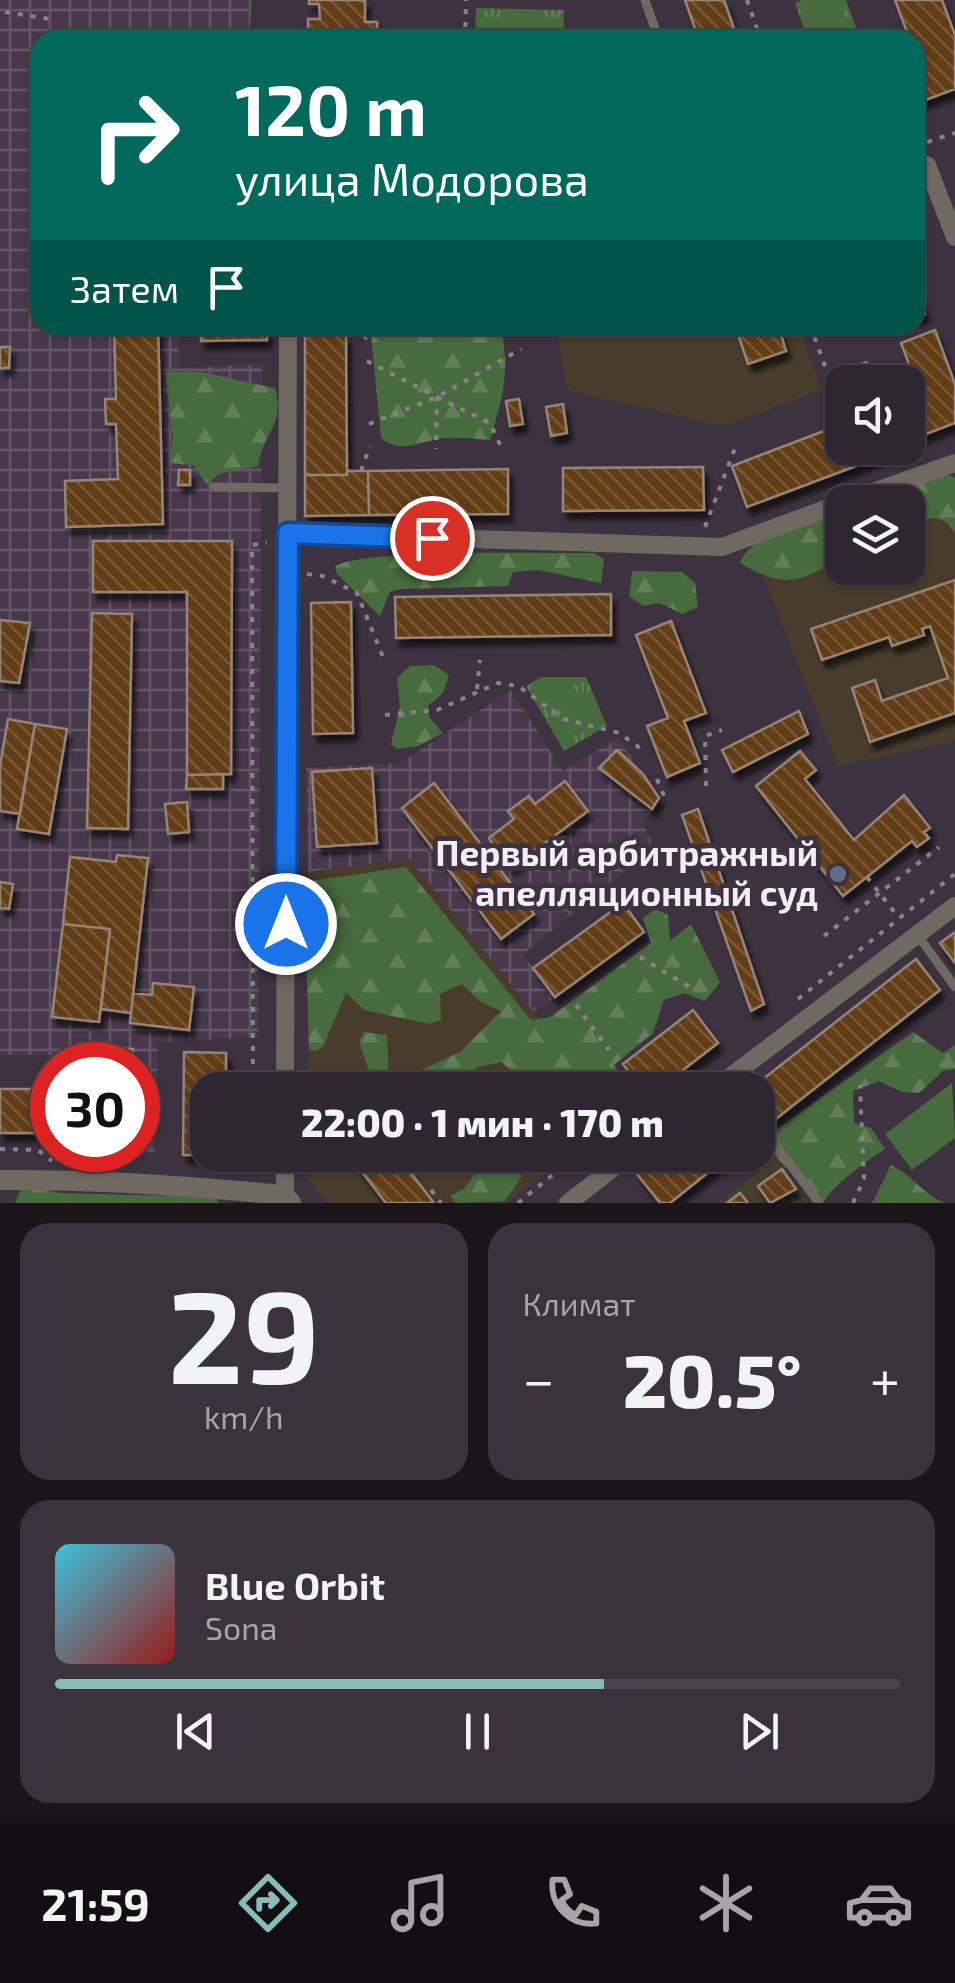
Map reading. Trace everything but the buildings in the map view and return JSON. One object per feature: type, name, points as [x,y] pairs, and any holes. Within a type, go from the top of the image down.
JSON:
[{"type":"street","points":[[926,165],[948,192],[955,236]]},
{"type":"street","points":[[285,1072],[288,335]]},
{"type":"street","points":[[894,485],[955,463]]},
{"type":"street","points":[[288,533],[722,547],[825,510]]},
{"type":"street","points":[[743,1072],[955,906]]},
{"type":"street","points":[[0,1180],[69,1179],[288,1199],[286,1172]]},
{"type":"street","points":[[568,1203],[590,1196],[613,1172]]},
{"type":"lane","points":[[644,0],[655,30]]},
{"type":"lane","points":[[214,488],[288,488]]},
{"type":"lane","points":[[917,934],[955,987]]},
{"type":"lane","points":[[775,1144],[819,1203]]},
{"type":"path","points":[[465,30],[466,0]]},
{"type":"path","points":[[747,0],[758,30]]},
{"type":"path","points":[[4,12],[51,20]]},
{"type":"path","points":[[925,143],[955,133]]},
{"type":"path","points":[[814,335],[825,366]]},
{"type":"path","points":[[369,424],[437,397],[520,349]]},
{"type":"path","points":[[367,361],[490,424],[502,448]]},
{"type":"path","points":[[436,449],[437,397]]},
{"type":"path","points":[[698,546],[724,468],[737,443]]},
{"type":"path","points":[[361,471],[370,446]]},
{"type":"path","points":[[254,1072],[252,545],[271,543],[288,533]]},
{"type":"path","points":[[287,571],[323,576],[357,592],[385,662]]},
{"type":"path","points":[[477,688],[480,660]]},
{"type":"path","points":[[384,715],[437,710],[477,688],[498,683],[518,686],[564,718],[619,733],[640,748]]},
{"type":"path","points":[[706,786],[705,736],[722,730]]},
{"type":"path","points":[[657,779],[666,800]]},
{"type":"path","points":[[824,936],[939,846]]},
{"type":"path","points":[[787,1008],[955,874]]},
{"type":"path","points":[[867,877],[898,918],[917,934]]},
{"type":"path","points":[[640,957],[691,988]]},
{"type":"path","points":[[576,1006],[609,1050]]},
{"type":"path","points":[[852,1203],[864,1179],[860,1085]]},
{"type":"path","points":[[518,1203],[556,1172]]},
{"type":"path","points":[[432,1190],[441,1203]]},
{"type":"shaded area","points":[[0,0],[252,0],[250,30],[30,30],[30,335],[178,335],[179,368],[262,364],[258,1037],[30,1042],[30,1055],[0,1055]]},
{"type":"shaded area","points":[[558,335],[802,335],[822,390],[723,426],[567,390]]},
{"type":"shaded area","points":[[955,479],[955,741],[838,766],[754,552],[825,526],[825,585],[925,585],[925,494]]},
{"type":"shaded area","points":[[511,690],[563,771],[618,738],[659,798],[643,824],[654,847],[523,954],[555,997],[533,1012],[409,859],[308,872],[306,768],[400,763]]},
{"type":"shaded area","points":[[409,859],[582,1072],[309,1072],[308,872]]},
{"type":"shaded area","points":[[775,1160],[810,1203],[718,1203],[759,1172],[775,1172]]},
{"type":"shaded area","points":[[309,1172],[545,1172],[506,1203],[327,1203],[309,1179]]},
{"type":"green space","points":[[846,0],[857,30],[804,30],[795,3]]},
{"type":"green space","points":[[476,8],[564,10],[563,30],[475,30]]},
{"type":"green space","points":[[371,335],[502,335],[504,383],[490,440],[446,438],[397,446],[381,438]]},
{"type":"green space","points":[[165,372],[201,372],[275,388],[278,411],[258,466],[219,474],[207,484],[193,465],[170,463],[173,436]]},
{"type":"green space","points":[[942,471],[955,478],[955,534],[940,519],[925,520],[925,485],[905,485]]},
{"type":"green space","points":[[825,515],[825,566],[804,577],[781,579],[740,563],[756,543]]},
{"type":"green space","points":[[594,553],[604,559],[601,583],[538,570],[513,572],[508,586],[390,592],[380,616],[337,574],[335,567],[351,561],[416,554]]},
{"type":"green space","points":[[632,571],[682,572],[695,583],[698,607],[682,614],[660,603],[644,606],[629,596]]},
{"type":"green space","points":[[434,665],[449,675],[443,693],[428,706],[429,717],[443,733],[418,746],[397,749],[391,744],[400,707],[397,678],[410,666]]},
{"type":"green space","points":[[541,677],[586,677],[607,726],[564,751],[526,686]]},
{"type":"green space","points":[[406,867],[531,1020],[550,1017],[651,943],[643,918],[655,909],[668,915],[670,941],[691,924],[720,982],[705,1001],[685,993],[664,1000],[653,1033],[614,1065],[618,1072],[508,1072],[502,1062],[477,1067],[474,1072],[420,1072],[460,1052],[501,1011],[479,1001],[462,984],[440,994],[441,1020],[429,1024],[364,1010],[346,992],[323,1047],[315,1051],[309,1049],[304,882]]},
{"type":"green space","points":[[364,1032],[387,1035],[389,1072],[369,1072],[359,1042]]},
{"type":"green space","points":[[913,1032],[943,1053],[955,1045],[955,1069],[943,1071],[919,1093],[902,1092],[879,1081],[853,1091],[854,1123],[871,1128],[885,1149],[843,1180],[824,1201],[815,1198],[775,1156],[775,1130]]},
{"type":"green space","points":[[952,1083],[955,1138],[912,1170],[885,1134]]},
{"type":"green space","points":[[891,1165],[930,1195],[945,1203],[872,1203]]},
{"type":"green space","points":[[476,1172],[517,1172],[522,1176],[505,1201],[456,1203],[450,1196],[465,1188]]},
{"type":"green space","points":[[22,1186],[61,1193],[215,1197],[219,1203],[15,1203]]},
{"type":"place","name":"Первый арбитражный апелляционный суд","points":[[838,874]]},
{"type":"route","points":[[286,924],[288,533],[432,538]]}]
